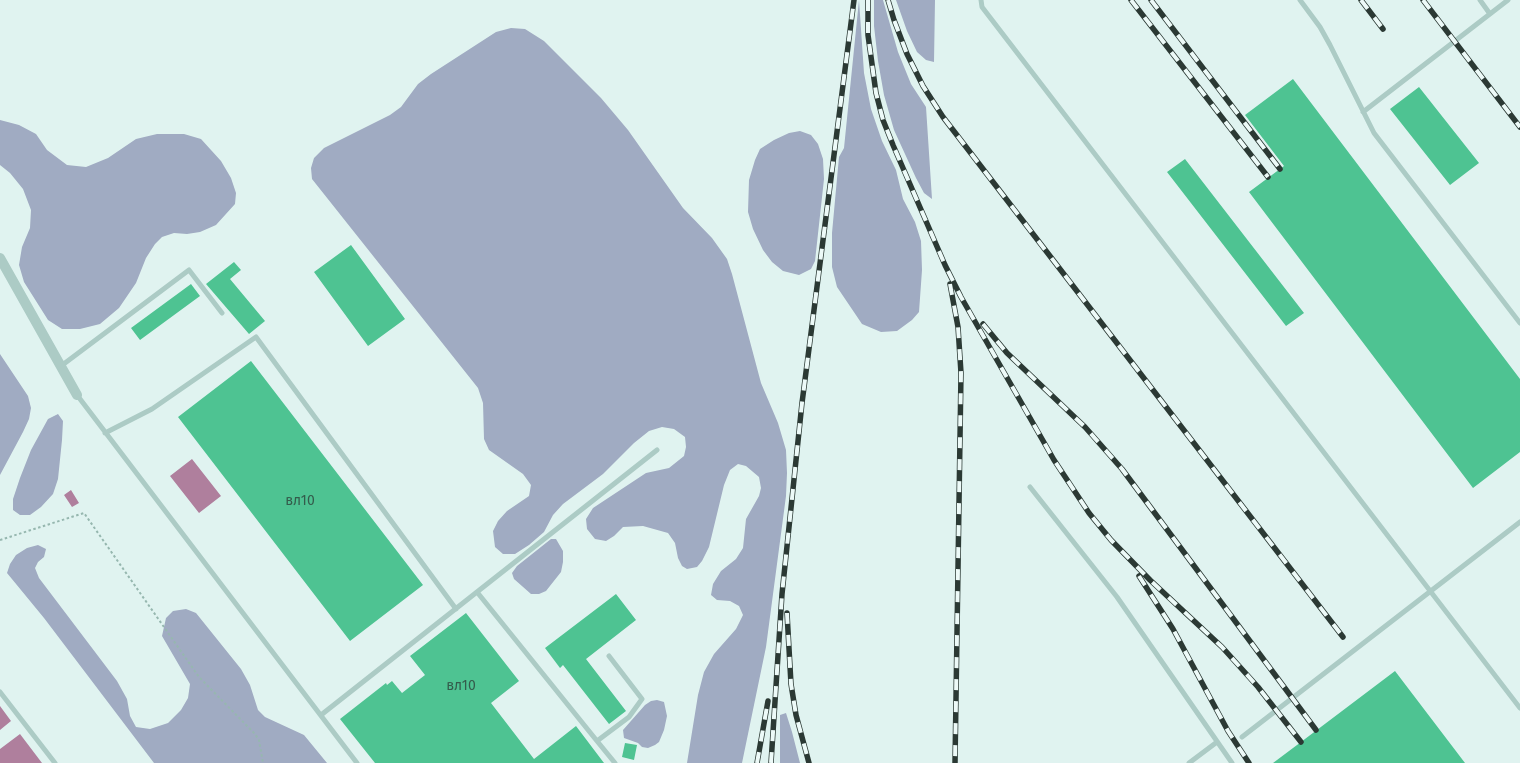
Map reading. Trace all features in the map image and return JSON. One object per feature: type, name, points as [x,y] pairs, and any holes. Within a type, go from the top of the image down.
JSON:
[{"type":"street","points":[[0,258],[77,395]]},
{"type":"lane","points":[[982,0],[982,6],[1520,708]]},
{"type":"lane","points":[[1300,0],[1320,27],[1374,133],[1520,323]]},
{"type":"lane","points":[[1480,0],[1490,14]]},
{"type":"lane","points":[[1363,112],[1508,0]]},
{"type":"lane","points":[[62,366],[189,270],[222,313]]},
{"type":"lane","points":[[105,433],[152,409],[256,337],[456,608]]},
{"type":"lane","points":[[77,395],[357,763]]},
{"type":"lane","points":[[321,715],[657,450]]},
{"type":"lane","points":[[1030,487],[1117,597],[1232,763]]},
{"type":"lane","points":[[1242,737],[1520,522]]},
{"type":"lane","points":[[477,592],[615,763]]},
{"type":"lane","points":[[597,741],[629,717],[642,699],[609,656]]},
{"type":"lane","points":[[0,692],[55,763]]},
{"type":"lane","points":[[1188,763],[1217,742]]},
{"type":"path","points":[[0,540],[84,513],[199,677],[255,734],[259,740],[263,763]]},
{"type":"shaded area","points":[[859,0],[864,73],[871,109],[882,141],[896,170],[903,199],[915,222],[921,241],[922,270],[919,312],[897,331],[881,332],[862,324],[837,287],[832,267],[832,233],[839,157],[844,148]]},
{"type":"shaded area","points":[[874,0],[883,0],[898,52],[911,84],[926,107],[932,199],[924,193],[894,130],[884,95],[878,61],[874,26]]},
{"type":"shaded area","points":[[896,0],[935,0],[934,62],[926,60],[917,52]]},
{"type":"shaded area","points":[[511,28],[525,29],[544,41],[601,98],[628,130],[683,208],[712,238],[727,259],[732,274],[761,383],[778,423],[786,450],[787,473],[786,496],[766,647],[742,763],[687,763],[698,695],[704,672],[714,654],[736,629],[743,615],[739,606],[730,601],[717,600],[711,595],[713,584],[721,571],[736,559],[743,548],[746,519],[759,496],[761,488],[759,477],[746,466],[738,464],[730,470],[724,485],[709,547],[697,567],[687,569],[682,566],[675,543],[668,533],[643,526],[623,527],[606,541],[595,539],[587,529],[586,519],[593,508],[646,473],[669,468],[684,456],[686,447],[685,437],[674,429],[662,427],[649,431],[603,474],[563,504],[553,515],[544,532],[529,545],[515,554],[503,554],[495,547],[493,531],[498,521],[507,511],[529,496],[531,485],[523,474],[489,450],[484,439],[483,403],[478,388],[312,179],[311,168],[314,158],[324,148],[390,115],[401,107],[418,84],[431,74],[496,32]]},
{"type":"shaded area","points":[[0,120],[19,125],[36,134],[47,150],[67,165],[86,167],[108,158],[136,139],[157,134],[184,134],[201,139],[221,161],[231,178],[236,193],[235,204],[216,225],[200,232],[174,233],[162,237],[146,258],[136,283],[119,308],[100,324],[80,329],[62,329],[48,320],[24,282],[19,265],[22,247],[30,228],[31,210],[23,189],[10,173],[0,165]]},
{"type":"shaded area","points":[[800,131],[811,135],[818,144],[823,159],[824,179],[815,261],[811,269],[799,275],[783,271],[772,262],[763,250],[753,229],[748,212],[749,180],[760,149],[789,133]]},
{"type":"shaded area","points":[[0,354],[28,396],[31,408],[29,419],[23,432],[0,475]]},
{"type":"shaded area","points":[[58,414],[63,421],[62,440],[58,479],[53,494],[41,507],[30,515],[20,515],[13,510],[13,499],[20,478],[31,450],[48,419]]},
{"type":"shaded area","points":[[192,459],[221,496],[199,513],[170,476]]},
{"type":"shaded area","points":[[71,490],[79,503],[72,507],[64,495]]},
{"type":"shaded area","points":[[551,539],[556,539],[563,551],[561,572],[546,591],[539,594],[531,594],[514,579],[512,573],[517,566]]},
{"type":"shaded area","points":[[38,545],[46,549],[44,557],[35,568],[39,578],[117,681],[127,699],[130,716],[136,727],[150,729],[168,723],[181,710],[188,698],[190,684],[162,636],[166,618],[173,611],[186,609],[196,613],[241,669],[250,685],[258,710],[265,717],[304,735],[327,763],[154,763],[44,618],[7,573],[16,555],[27,548]]},
{"type":"shaded area","points":[[657,700],[664,702],[667,716],[659,742],[648,748],[624,738],[623,730],[645,705]]},
{"type":"shaded area","points":[[0,706],[11,721],[0,730]]},
{"type":"shaded area","points":[[786,713],[800,763],[780,763],[780,715]]},
{"type":"shaded area","points":[[20,734],[42,763],[0,763],[0,749]]},
{"type":"building","points":[[1293,79],[1520,379],[1520,452],[1473,488],[1249,192],[1284,166],[1245,115]]},
{"type":"building","points":[[1419,87],[1479,163],[1450,185],[1390,109]]},
{"type":"building","points":[[1185,159],[1304,313],[1286,326],[1167,172]]},
{"type":"building","points":[[351,245],[405,319],[368,346],[314,272]]},
{"type":"building","points":[[234,262],[241,270],[230,279],[265,321],[249,334],[206,284]]},
{"type":"building","points":[[191,284],[200,296],[140,340],[131,328]]},
{"type":"building","points":[[251,361],[423,585],[350,641],[178,417]]},
{"type":"building","points":[[616,594],[636,620],[586,659],[626,711],[609,724],[563,665],[560,668],[545,648]]},
{"type":"building","points":[[466,613],[519,681],[491,703],[534,759],[576,726],[604,763],[375,763],[340,719],[386,683],[387,685],[392,681],[402,693],[425,675],[410,656]]},
{"type":"building","points":[[1395,671],[1465,763],[1273,763],[1301,742]]},
{"type":"building","points":[[625,743],[637,745],[634,760],[622,757]]},
{"type":"railway","points":[[771,763],[782,594],[802,403],[854,0]]},
{"type":"railway","points":[[868,0],[868,35],[876,93],[883,120],[893,145],[945,265],[961,297],[1054,460],[1089,513],[1111,540],[1150,580],[1222,647],[1258,687],[1301,742]]},
{"type":"railway","points":[[888,0],[907,54],[923,86],[943,117],[1343,637]]},
{"type":"railway","points":[[1131,0],[1268,177]]},
{"type":"railway","points":[[1151,0],[1280,169]]},
{"type":"railway","points":[[1361,0],[1383,29]]},
{"type":"railway","points":[[1423,0],[1520,127]]},
{"type":"railway","points":[[950,284],[958,327],[961,373],[955,763]]},
{"type":"railway","points":[[983,324],[1007,353],[1085,427],[1122,469],[1316,730]]},
{"type":"railway","points":[[1139,576],[1173,629],[1228,731],[1249,763]]},
{"type":"railway","points":[[787,613],[791,684],[796,715],[809,763]]},
{"type":"railway","points":[[757,763],[768,701]]}]
